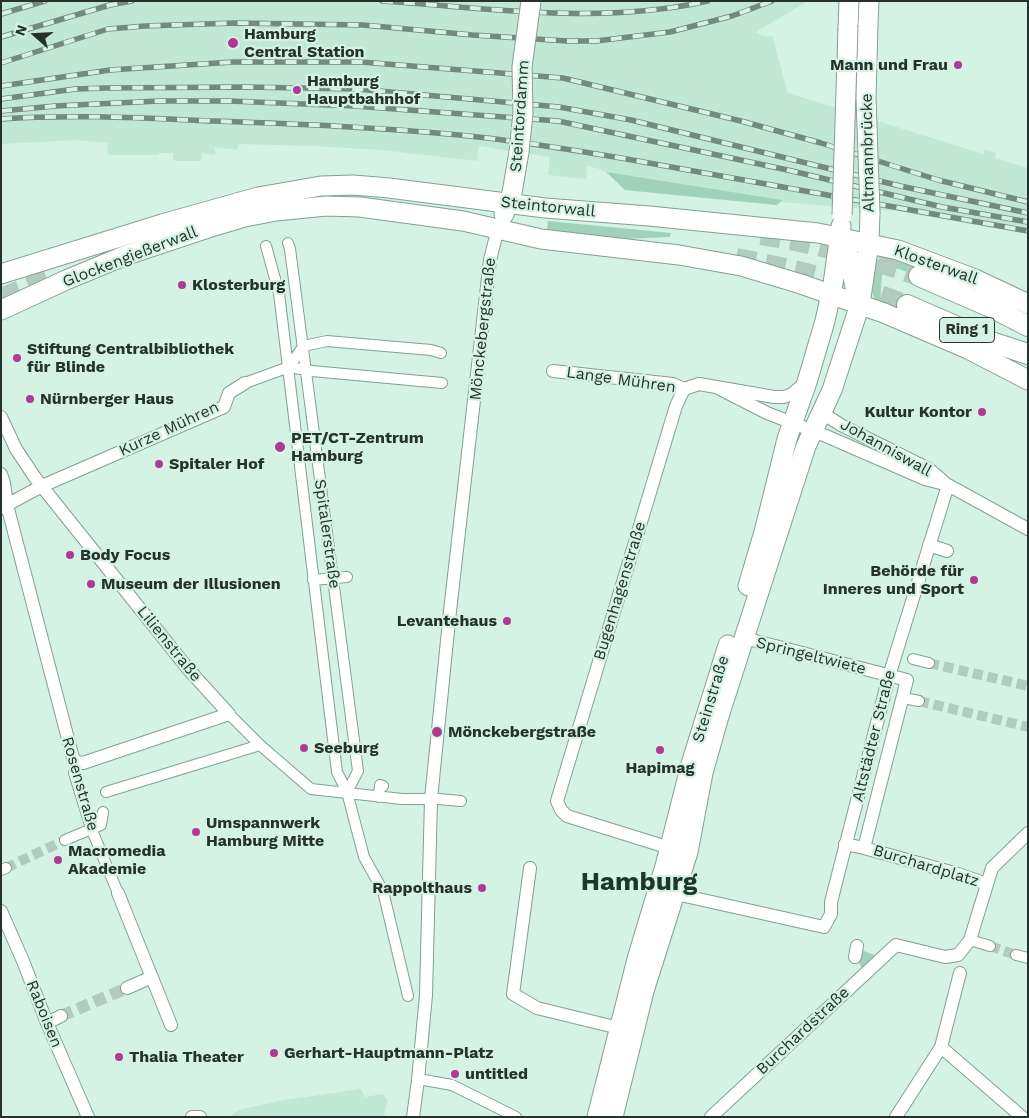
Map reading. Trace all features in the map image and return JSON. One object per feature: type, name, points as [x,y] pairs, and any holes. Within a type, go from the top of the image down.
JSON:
[{"type":"main road","name":"Steintordamm","points":[[498,228],[509,203],[519,152],[523,113],[522,67],[531,1]]},
{"type":"main road","name":"Altmannbrücke","points":[[832,289],[842,238],[849,1]]},
{"type":"main road","name":"Altmannbrücke","points":[[860,304],[869,243],[866,97],[869,1]]},
{"type":"main road","name":"Steintorwall","points":[[260,205],[321,186],[354,185],[545,208],[779,228],[842,238]]},
{"type":"main road","name":"Steintorwall","points":[[260,205],[360,207],[463,220],[541,239],[716,260],[801,284],[832,289]]},
{"type":"main road","name":"Glockengießerwall","points":[[1,274],[162,224],[260,205]]},
{"type":"main road","name":"Glockengießerwall","points":[[1,310],[124,256],[208,228],[260,205]]},
{"type":"main road","name":"Klosterwall","points":[[842,238],[898,250],[938,264],[1028,304]]},
{"type":"main road","points":[[842,238],[860,304]]},
{"type":"main road","points":[[854,282],[859,278],[866,266]]},
{"type":"main road","name":"Ring 1","points":[[919,276],[985,304],[1028,326]]},
{"type":"main road","name":"Ring 1","points":[[832,289],[854,282]]},
{"type":"main road","name":"Ring 1","points":[[832,289],[860,304],[936,334],[1028,380]]},
{"type":"main road","name":"Steinstraße","points":[[613,1117],[626,1030],[691,764],[764,532],[787,440],[807,382],[825,321],[832,289]]},
{"type":"main road","name":"Steinstraße","points":[[597,1117],[683,872],[703,773],[751,640],[804,451],[832,390],[860,304]]},
{"type":"main road","name":"Ring 1","points":[[907,305],[994,343],[1028,354]]},
{"type":"street","name":"Mönckebergstraße","points":[[413,1117],[426,995],[431,799],[450,611],[490,260],[498,228]]},
{"type":"street","name":"Spitalerstraße","points":[[288,243],[358,771],[347,792]]},
{"type":"street","name":"Spitalerstraße","points":[[266,246],[279,293],[289,367],[337,772],[347,792],[364,857],[383,891],[408,996]]},
{"type":"street","points":[[441,353],[431,350],[327,341],[302,348],[289,367],[442,383]]},
{"type":"street","name":"Kurze Mühren","points":[[4,507],[42,486],[224,407],[229,393],[245,384],[289,367]]},
{"type":"street","name":"Lange Mühren","points":[[553,371],[673,384],[684,389],[699,384],[774,397],[784,397],[792,394],[807,382]]},
{"type":"street","name":"Lange Mühren","points":[[718,388],[767,413],[813,430]]},
{"type":"street","name":"Bugenhagenstraße","points":[[670,848],[567,816],[559,808],[557,801],[671,423],[684,389]]},
{"type":"street","name":"Johanniswall","points":[[822,412],[841,424],[929,469],[948,486]]},
{"type":"street","name":"Lilienstraße","points":[[1,418],[16,449],[42,486],[190,670],[229,714],[260,745],[311,790],[347,792]]},
{"type":"street","name":"Johanniswall","points":[[813,430],[925,479],[948,486],[1028,529]]},
{"type":"street","name":"Rosenstraße","points":[[1,474],[4,482],[4,507],[73,758],[77,762],[74,773],[91,828],[171,1025]]},
{"type":"street","name":"Altstädter Straße","points":[[676,894],[824,927],[831,914],[831,902],[889,676],[948,486]]},
{"type":"street","points":[[929,545],[946,551]]},
{"type":"street","points":[[313,580],[347,577]]},
{"type":"street","name":"Springeltwiete","points":[[751,640],[907,680]]},
{"type":"street","points":[[913,659],[929,663]]},
{"type":"street","name":"Altstädter Straße","points":[[864,848],[907,680]]},
{"type":"street","points":[[903,698],[919,702]]},
{"type":"street","points":[[77,762],[83,763],[229,714]]},
{"type":"street","points":[[106,792],[260,745]]},
{"type":"street","points":[[379,797],[380,786],[383,786]]},
{"type":"street","points":[[347,792],[379,797],[425,799]]},
{"type":"street","points":[[438,799],[461,801]]},
{"type":"street","points":[[65,840],[101,825],[103,812]]},
{"type":"street","points":[[986,884],[992,868],[1028,833]]},
{"type":"street","name":"Burchardplatz","points":[[847,839],[864,848],[958,874],[986,884],[970,940]]},
{"type":"street","points":[[670,848],[683,872]]},
{"type":"street","points":[[530,868],[513,994],[537,1008],[626,1030]]},
{"type":"street","name":"Raboisen","points":[[1,911],[88,1117]]},
{"type":"street","points":[[970,940],[990,946]]},
{"type":"street","name":"Burchardstraße","points":[[711,1117],[896,945],[946,957],[958,955],[970,940]]},
{"type":"street","points":[[1016,955],[1028,958]]},
{"type":"street","points":[[896,1117],[941,1047],[960,973]]},
{"type":"street","points":[[127,988],[152,977]]},
{"type":"street","points":[[47,1023],[61,1016]]},
{"type":"street","points":[[941,1047],[1022,1117]]},
{"type":"street","points":[[424,1080],[452,1085],[516,1117]]},
{"type":"street","points":[[192,1117],[200,1117]]},
{"type":"shaded area","points":[[1,1],[808,1],[756,32],[766,37],[772,36],[788,93],[983,154],[985,149],[996,153],[995,158],[1028,168],[1028,234],[895,211],[781,202],[777,205],[625,190],[610,175],[600,169],[587,166],[586,179],[548,175],[550,157],[479,146],[477,161],[382,150],[239,144],[237,150],[214,147],[216,153],[214,155],[202,153],[200,161],[175,161],[173,153],[159,153],[159,155],[108,155],[107,143],[75,140],[1,144]]},
{"type":"shaded area","points":[[606,172],[782,200],[777,205],[625,190]]},
{"type":"shaded area","points":[[548,221],[671,233],[670,237],[624,239],[547,230]]},
{"type":"shaded area","points":[[883,259],[880,303],[875,300],[871,289],[874,261]]},
{"type":"shaded area","points":[[898,259],[922,266],[918,276],[896,268]]},
{"type":"shaded area","points":[[894,299],[907,304],[903,314],[890,309]]},
{"type":"shaded area","points":[[861,950],[875,955],[862,968],[859,963]]},
{"type":"shaded area","points":[[361,1089],[365,1097],[383,1094],[388,1100],[384,1115],[387,1117],[228,1117],[239,1110],[278,1101]]},
{"type":"tunnel","points":[[761,235],[841,252],[919,276]]},
{"type":"tunnel","points":[[736,258],[823,277],[907,305]]},
{"type":"tunnel","points":[[1,298],[56,276]]},
{"type":"tunnel","points":[[929,663],[1028,686]]},
{"type":"tunnel","points":[[919,701],[1028,727]]},
{"type":"tunnel","points":[[6,868],[65,840]]},
{"type":"tunnel","points":[[990,946],[1016,955]]},
{"type":"tunnel","points":[[61,1016],[127,988]]},
{"type":"railway","points":[[1,14],[45,1]]},
{"type":"railway","points":[[1,37],[110,5],[132,1]]},
{"type":"railway","points":[[382,1],[545,13],[627,12],[708,1]]},
{"type":"railway","points":[[1,63],[108,29],[145,26],[235,23],[363,25],[473,35],[596,41],[670,32],[732,16],[772,1]]},
{"type":"railway","points":[[1,86],[110,70],[233,62],[361,62],[563,78],[741,121],[821,143],[938,180],[1028,202]]},
{"type":"railway","points":[[1,99],[75,89],[244,87],[357,89],[559,107],[631,120],[900,186],[1028,213]]},
{"type":"railway","points":[[1,111],[55,106],[159,101],[229,101],[354,106],[558,121],[792,171],[942,207],[1028,222]]},
{"type":"railway","points":[[1,119],[80,117],[160,119],[367,128],[479,137],[621,158],[1028,231]]},
{"type":"place","name":"Hamburg Central Station","points":[[233,43]]},
{"type":"place","name":"Mann und Frau","points":[[958,65]]},
{"type":"place","name":"Hamburg Hauptbahnhof","points":[[297,90]]},
{"type":"place","name":"Klosterburg","points":[[182,285]]},
{"type":"place","name":"Stiftung Centralbibliothek für Blinde","points":[[17,358]]},
{"type":"place","name":"Nürnberger Haus","points":[[30,399]]},
{"type":"place","name":"Kultur Kontor","points":[[982,412]]},
{"type":"place","name":"PET/CT-Zentrum Hamburg","points":[[280,447]]},
{"type":"place","name":"Spitaler Hof","points":[[159,464]]},
{"type":"place","name":"Body Focus","points":[[70,555]]},
{"type":"place","name":"Behörde für Inneres und Sport","points":[[974,580]]},
{"type":"place","name":"Museum der Illusionen","points":[[91,584]]},
{"type":"place","name":"Levantehaus","points":[[507,621]]},
{"type":"place","name":"Mönckebergstraße","points":[[437,732]]},
{"type":"place","name":"Seeburg","points":[[304,748]]},
{"type":"place","name":"Hapimag","points":[[660,750]]},
{"type":"place","name":"Umspannwerk Hamburg Mitte","points":[[196,832]]},
{"type":"place","name":"Macromedia Akademie","points":[[58,860]]},
{"type":"place","name":"Rappolthaus","points":[[482,888]]},
{"type":"place","name":"Gerhart-Hauptmann-Platz","points":[[274,1053]]},
{"type":"place","name":"Thalia Theater","points":[[119,1057]]},
{"type":"place","name":"untitled","points":[[455,1074]]},
{"type":"district","name":"Hamburg","points":[[639,882]]}]
